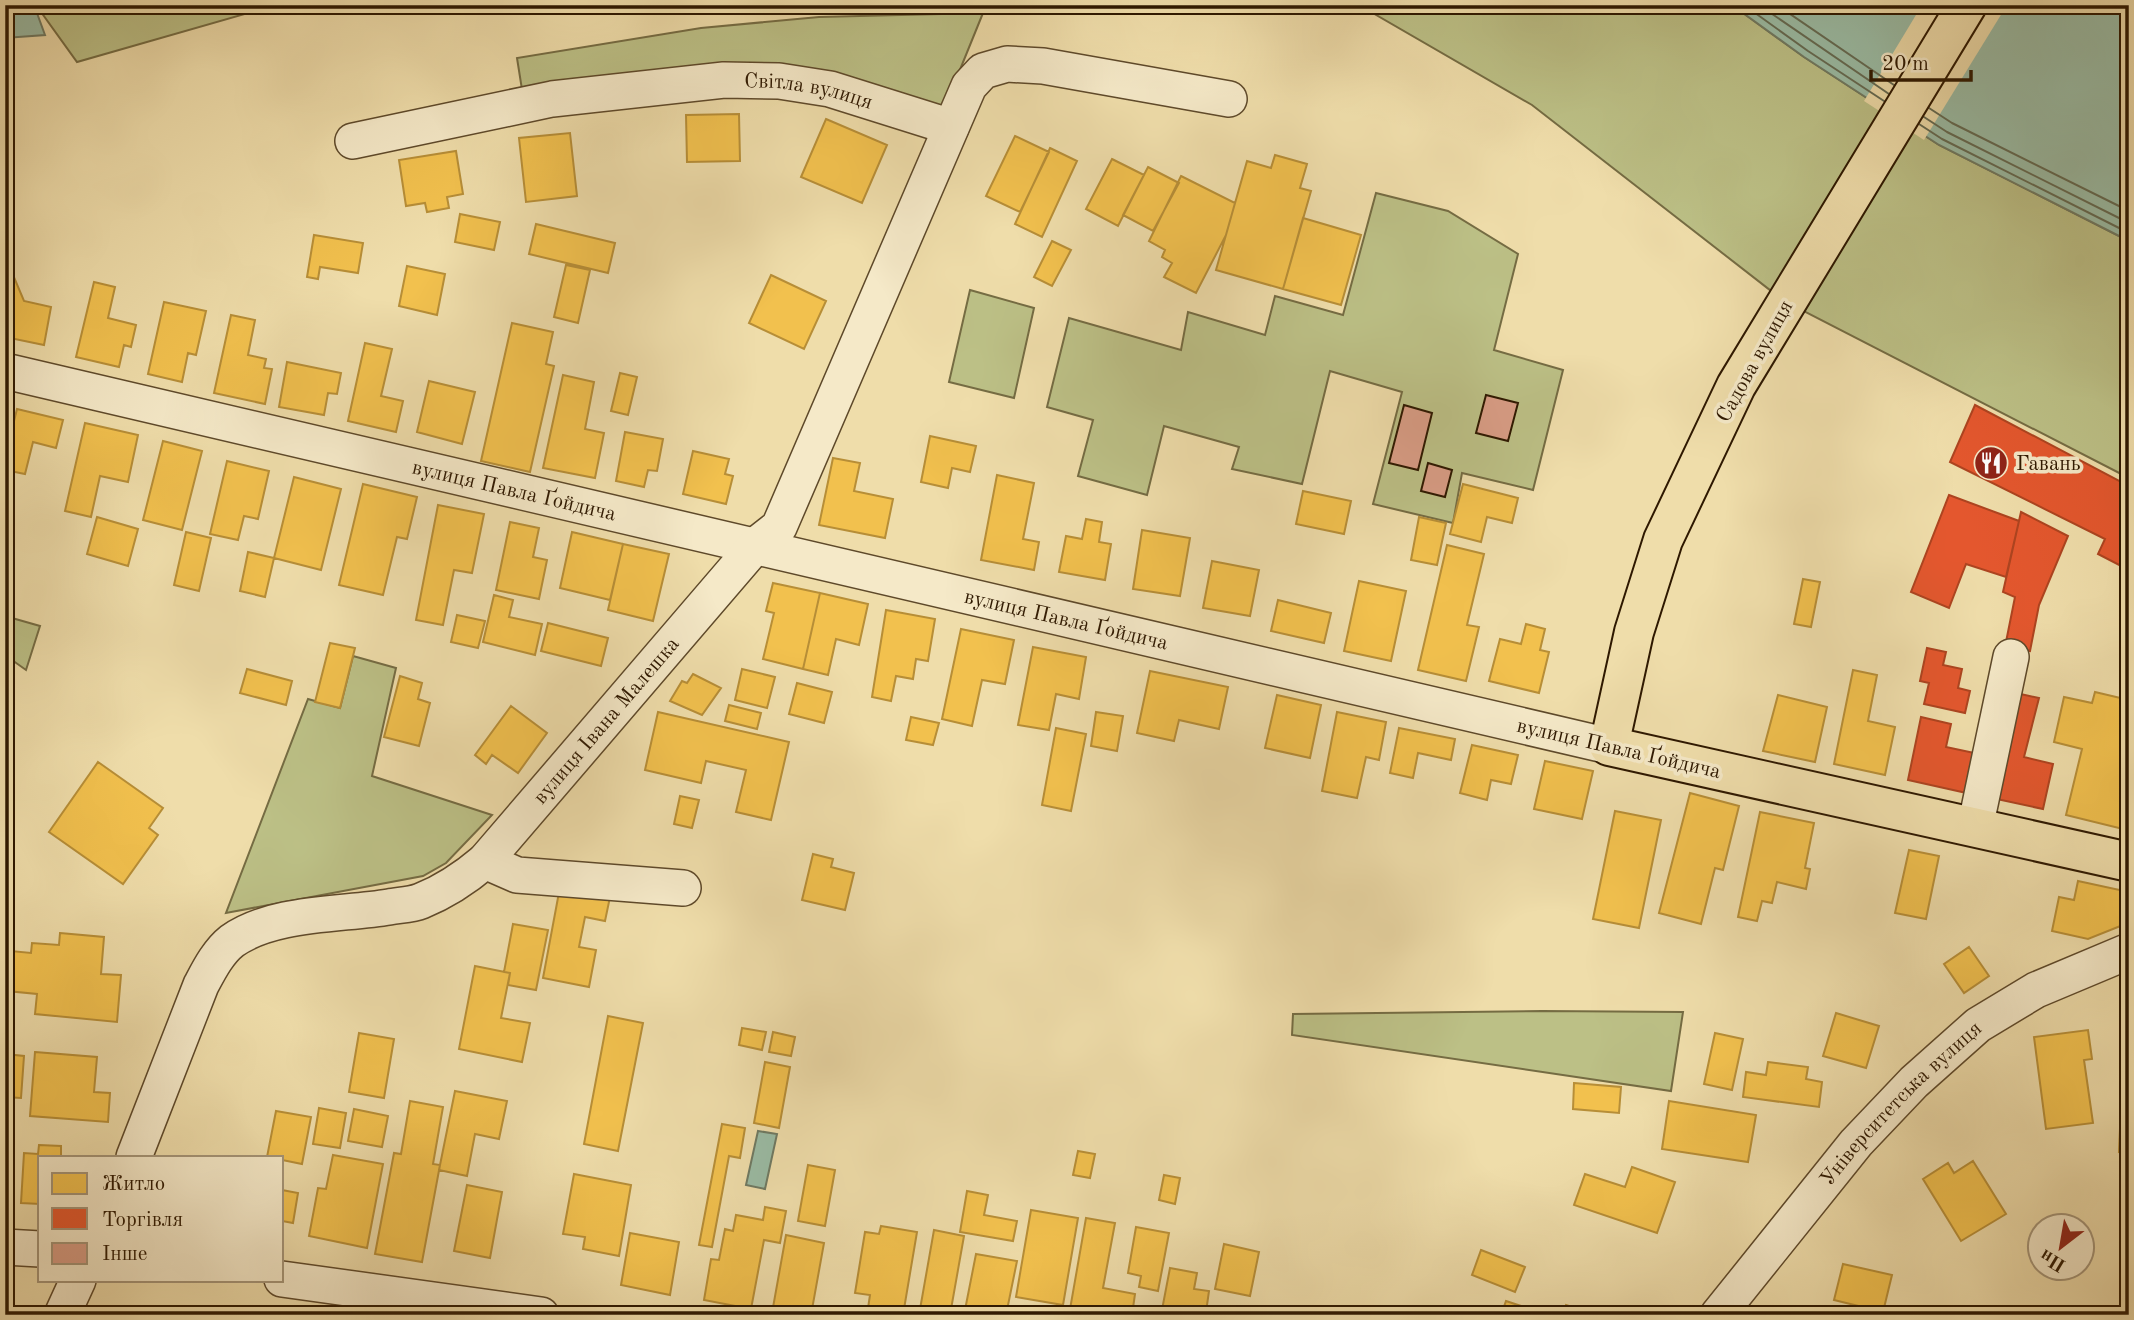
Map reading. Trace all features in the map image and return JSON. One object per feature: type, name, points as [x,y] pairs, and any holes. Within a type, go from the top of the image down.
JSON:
[{"type":"main road","name":"Садова вулиця","points":[[1609,746],[1634,632],[1663,540],[1736,386],[1967,5]]},
{"type":"main road","name":"вулиця Павла Ґойдича","points":[[1609,746],[2129,862]]},
{"type":"street","points":[[951,127],[969,86],[983,71],[1007,64],[1043,66],[1228,99]]},
{"type":"street","name":"Світла вулиця","points":[[354,141],[552,99],[724,80],[779,81],[830,89],[951,127]]},
{"type":"street","name":"вулиця Івана Малешка","points":[[134,1156],[201,985],[214,962],[231,942],[253,930],[287,920],[419,902],[459,883],[485,861],[756,545],[779,527],[951,127]]},
{"type":"street","name":"вулиця Павла Ґойдича","points":[[5,371],[1609,746]]},
{"type":"street","points":[[1975,828],[2011,657]]},
{"type":"street","points":[[485,861],[517,875],[683,888]]},
{"type":"street","name":"Університетська вулиця","points":[[1718,1315],[1856,1143],[1914,1082],[1978,1025],[2036,990],[2129,951]]},
{"type":"street","points":[[5,1247],[38,1249]]},
{"type":"street","points":[[284,1279],[541,1315]]},
{"type":"street","points":[[62,1315],[77,1282]]},
{"type":"green space","points":[[36,5],[276,5],[77,62]]},
{"type":"green space","points":[[1359,5],[1732,5],[1804,57],[1939,145],[2129,241],[2129,478],[1784,301],[1532,105]]},
{"type":"green space","points":[[983,13],[942,114],[782,72],[523,96],[517,58],[701,28],[819,17]]},
{"type":"green space","points":[[1376,193],[1448,211],[1518,254],[1494,350],[1563,370],[1533,490],[1462,473],[1453,523],[1373,504],[1402,392],[1330,371],[1302,484],[1232,469],[1239,447],[1164,426],[1147,495],[1078,476],[1093,420],[1047,407],[1069,318],[1181,350],[1188,312],[1265,335],[1275,296],[1343,315]]},
{"type":"green space","points":[[970,290],[1034,308],[1014,398],[949,382]]},
{"type":"green space","points":[[5,616],[40,626],[26,670],[5,655]]},
{"type":"green space","points":[[353,656],[396,668],[372,776],[492,815],[446,863],[423,876],[226,913],[308,699],[340,708]]},
{"type":"green space","points":[[1683,1012],[1671,1091],[1292,1035],[1293,1014]]},
{"type":"water","points":[[5,5],[34,5],[45,35],[5,38]]},
{"type":"water","points":[[1732,5],[2129,5],[2129,241],[1939,145],[1804,57]]},
{"type":"water","points":[[758,1131],[777,1134],[765,1189],[746,1185]]},
{"type":"pier","points":[[1922,5],[2007,5],[1924,140],[1864,101]]},
{"type":"building: Житло","points":[[739,114],[740,161],[687,162],[686,115]]},
{"type":"building: Житло","points":[[826,119],[887,145],[862,203],[801,177]]},
{"type":"building: Житло","points":[[570,133],[577,196],[526,202],[519,138]]},
{"type":"building: Житло","points":[[1015,136],[1049,152],[1020,212],[986,196]]},
{"type":"building: Житло","points":[[1050,148],[1077,161],[1042,237],[1015,224]]},
{"type":"building: Житло","points":[[456,151],[463,194],[447,197],[449,208],[427,212],[425,203],[406,206],[399,160]]},
{"type":"building: Житло","points":[[1275,155],[1307,164],[1300,188],[1311,191],[1283,289],[1216,270],[1247,161],[1271,168]]},
{"type":"building: Житло","points":[[1112,159],[1144,175],[1118,226],[1086,209]]},
{"type":"building: Житло","points":[[1148,167],[1179,183],[1153,231],[1123,215]]},
{"type":"building: Житло","points":[[1181,176],[1235,203],[1226,235],[1196,293],[1164,277],[1172,263],[1162,257],[1165,250],[1149,241]]},
{"type":"building: Житло","points":[[460,214],[500,222],[494,250],[455,242]]},
{"type":"building: Житло","points":[[1303,218],[1361,235],[1341,305],[1283,289]]},
{"type":"building: Житло","points":[[536,224],[615,243],[608,273],[529,254]]},
{"type":"building: Житло","points":[[314,235],[363,243],[358,273],[320,267],[318,279],[307,277]]},
{"type":"building: Житло","points":[[1052,241],[1071,250],[1052,286],[1034,277]]},
{"type":"building: Житло","points":[[5,256],[24,301],[51,307],[44,345],[5,337]]},
{"type":"building: Житло","points":[[566,265],[590,270],[578,323],[554,317]]},
{"type":"building: Житло","points":[[407,266],[445,274],[437,315],[399,306]]},
{"type":"building: Житло","points":[[771,275],[826,301],[804,349],[749,323]]},
{"type":"building: Житло","points":[[94,282],[115,287],[108,318],[136,325],[131,347],[124,345],[119,367],[76,357]]},
{"type":"building: Житло","points":[[164,302],[206,311],[196,355],[188,353],[182,382],[148,374]]},
{"type":"building: Житло","points":[[231,315],[255,320],[248,355],[266,359],[264,368],[272,369],[265,404],[214,393]]},
{"type":"building: Житло","points":[[512,323],[553,332],[546,364],[554,366],[530,472],[481,461]]},
{"type":"building: Житло","points":[[365,343],[392,349],[381,396],[403,401],[396,432],[348,421]]},
{"type":"building: Житло","points":[[287,362],[341,373],[337,394],[328,393],[324,415],[279,407]]},
{"type":"building: Житло","points":[[620,373],[637,377],[628,415],[611,411]]},
{"type":"building: Житло","points":[[563,375],[594,382],[585,429],[604,433],[595,478],[543,468]]},
{"type":"building: Житло","points":[[429,381],[475,392],[462,444],[417,432]]},
{"type":"building: Житло","points":[[17,409],[63,420],[56,448],[33,442],[25,474],[5,470],[5,457]]},
{"type":"building: Житло","points":[[85,423],[138,435],[128,482],[100,476],[91,517],[65,511]]},
{"type":"building: Житло","points":[[625,432],[663,439],[657,471],[648,470],[644,487],[616,481]]},
{"type":"building: Житло","points":[[930,436],[976,446],[970,472],[952,468],[948,488],[921,482]]},
{"type":"building: Житло","points":[[163,441],[202,451],[182,530],[143,520]]},
{"type":"building: Житло","points":[[693,451],[729,459],[725,474],[733,476],[726,504],[683,494]]},
{"type":"building: Житло","points":[[833,458],[860,463],[854,491],[893,499],[885,538],[819,525]]},
{"type":"building: Житло","points":[[227,461],[269,471],[258,519],[244,516],[238,540],[210,534]]},
{"type":"building: Житло","points":[[997,475],[1034,483],[1023,539],[1039,542],[1034,570],[981,560]]},
{"type":"building: Житло","points":[[294,477],[341,489],[321,570],[274,558]]},
{"type":"building: Житло","points":[[363,484],[417,497],[407,539],[397,537],[383,595],[339,585]]},
{"type":"building: Житло","points":[[1463,484],[1518,498],[1512,523],[1487,517],[1481,542],[1450,534]]},
{"type":"building: Житло","points":[[1303,491],[1351,501],[1344,534],[1296,524]]},
{"type":"building: Житло","points":[[438,505],[484,514],[472,573],[454,570],[443,625],[416,620]]},
{"type":"building: Житло","points":[[97,517],[138,529],[128,566],[87,554]]},
{"type":"building: Житло","points":[[1419,517],[1446,523],[1437,565],[1411,560]]},
{"type":"building: Житло","points":[[1086,519],[1102,522],[1099,542],[1111,544],[1105,580],[1059,572],[1066,536],[1082,539]]},
{"type":"building: Житло","points":[[510,522],[539,528],[533,557],[547,560],[539,599],[496,590]]},
{"type":"building: Житло","points":[[1142,530],[1190,538],[1180,596],[1133,589]]},
{"type":"building: Житло","points":[[186,532],[211,538],[199,591],[174,585]]},
{"type":"building: Житло","points":[[572,532],[623,544],[610,600],[560,588]]},
{"type":"building: Житло","points":[[623,544],[669,554],[653,621],[608,610]]},
{"type":"building: Житло","points":[[1447,545],[1484,554],[1467,625],[1479,627],[1466,681],[1418,670]]},
{"type":"building: Житло","points":[[248,552],[274,558],[265,597],[240,591]]},
{"type":"building: Житло","points":[[1212,561],[1259,570],[1250,616],[1203,608]]},
{"type":"building: Житло","points":[[1803,579],[1820,582],[1811,627],[1794,624]]},
{"type":"building: Житло","points":[[1359,581],[1406,591],[1391,661],[1344,651]]},
{"type":"building: Житло","points":[[773,583],[820,593],[803,669],[763,659],[774,613],[766,611]]},
{"type":"building: Житло","points":[[820,593],[868,604],[859,645],[836,639],[828,675],[803,669]]},
{"type":"building: Житло","points":[[494,595],[513,600],[509,617],[542,624],[535,655],[483,642]]},
{"type":"building: Житло","points":[[1278,600],[1331,613],[1324,643],[1271,631]]},
{"type":"building: Житло","points":[[886,610],[935,619],[928,661],[916,659],[913,679],[896,676],[891,701],[872,697]]},
{"type":"building: Житло","points":[[457,615],[485,621],[478,648],[451,642]]},
{"type":"building: Житло","points":[[548,623],[608,638],[601,666],[541,651]]},
{"type":"building: Житло","points":[[1526,624],[1545,629],[1540,650],[1549,652],[1539,693],[1489,681],[1500,639],[1521,644]]},
{"type":"building: Житло","points":[[961,629],[1014,640],[1005,684],[982,680],[972,726],[942,719]]},
{"type":"building: Житло","points":[[330,643],[355,648],[340,708],[315,702]]},
{"type":"building: Житло","points":[[1033,647],[1086,657],[1079,699],[1056,694],[1049,730],[1018,725]]},
{"type":"building: Житло","points":[[247,669],[292,681],[286,705],[240,693]]},
{"type":"building: Житло","points":[[742,669],[775,677],[767,708],[735,700]]},
{"type":"building: Житло","points":[[1853,670],[1877,675],[1868,721],[1895,727],[1885,775],[1834,764]]},
{"type":"building: Житло","points":[[1150,671],[1228,687],[1219,729],[1179,720],[1174,741],[1137,733]]},
{"type":"building: Житло","points":[[693,674],[721,688],[702,715],[670,701],[682,681],[687,683]]},
{"type":"building: Житло","points":[[400,676],[422,683],[418,699],[430,703],[419,746],[384,737]]},
{"type":"building: Житло","points":[[797,683],[832,692],[824,723],[789,714]]},
{"type":"building: Житло","points":[[2095,692],[2129,700],[2127,830],[2066,815],[2082,749],[2054,742],[2064,697],[2092,703]]},
{"type":"building: Житло","points":[[1277,695],[1321,705],[1310,758],[1265,748]]},
{"type":"building: Житло","points":[[1778,695],[1827,707],[1815,762],[1763,751]]},
{"type":"building: Житло","points":[[729,705],[761,713],[757,729],[725,721]]},
{"type":"building: Житло","points":[[511,706],[547,733],[518,773],[492,755],[486,764],[475,755]]},
{"type":"building: Житло","points":[[658,712],[789,742],[771,820],[736,812],[746,770],[706,761],[701,783],[645,770]]},
{"type":"building: Житло","points":[[1096,712],[1123,716],[1117,751],[1091,746]]},
{"type":"building: Житло","points":[[1337,712],[1386,722],[1379,760],[1366,757],[1357,798],[1322,791]]},
{"type":"building: Житло","points":[[911,717],[939,723],[933,745],[906,740]]},
{"type":"building: Житло","points":[[1056,728],[1086,734],[1071,811],[1042,805]]},
{"type":"building: Житло","points":[[1399,728],[1455,739],[1451,760],[1418,753],[1413,778],[1390,773]]},
{"type":"building: Житло","points":[[1472,745],[1518,755],[1511,784],[1491,780],[1487,800],[1460,793]]},
{"type":"building: Житло","points":[[1545,761],[1593,771],[1582,819],[1534,809]]},
{"type":"building: Житло","points":[[98,762],[163,808],[149,828],[158,835],[123,884],[49,832]]},
{"type":"building: Житло","points":[[1690,793],[1739,806],[1723,870],[1715,868],[1701,924],[1659,913]]},
{"type":"building: Житло","points":[[680,796],[699,800],[692,828],[674,824]]},
{"type":"building: Житло","points":[[1615,811],[1661,820],[1639,928],[1593,919]]},
{"type":"building: Житло","points":[[1760,812],[1814,823],[1805,868],[1810,869],[1806,889],[1777,882],[1772,903],[1762,901],[1757,921],[1738,917]]},
{"type":"building: Житло","points":[[1909,850],[1939,856],[1926,919],[1895,913]]},
{"type":"building: Житло","points":[[813,854],[833,859],[831,867],[854,873],[845,910],[802,900]]},
{"type":"building: Житло","points":[[2078,881],[2129,892],[2128,923],[2088,939],[2052,931],[2059,897],[2074,900]]},
{"type":"building: Житло","points":[[560,887],[610,897],[605,921],[585,917],[579,947],[596,950],[589,987],[543,978]]},
{"type":"building: Житло","points":[[513,924],[548,930],[536,990],[508,985],[510,973],[504,972]]},
{"type":"building: Житло","points":[[60,933],[104,937],[101,974],[121,975],[117,1022],[35,1014],[37,994],[7,991],[11,951],[31,953],[32,943],[59,945]]},
{"type":"building: Житло","points":[[1969,947],[1989,976],[1964,993],[1944,964]]},
{"type":"building: Житло","points":[[475,966],[510,973],[501,1018],[530,1023],[522,1062],[459,1049]]},
{"type":"building: Житло","points":[[1836,1013],[1879,1026],[1866,1068],[1823,1056]]},
{"type":"building: Житло","points":[[608,1016],[643,1023],[618,1151],[584,1144]]},
{"type":"building: Житло","points":[[742,1028],[766,1032],[762,1050],[739,1045]]},
{"type":"building: Житло","points":[[2088,1030],[2092,1059],[2084,1060],[2093,1123],[2046,1129],[2034,1037]]},
{"type":"building: Житло","points":[[773,1032],[795,1037],[791,1056],[769,1052]]},
{"type":"building: Житло","points":[[359,1033],[394,1039],[384,1098],[349,1092]]},
{"type":"building: Житло","points":[[1715,1033],[1743,1039],[1732,1090],[1704,1084]]},
{"type":"building: Житло","points":[[35,1052],[97,1057],[94,1092],[110,1093],[108,1122],[30,1116]]},
{"type":"building: Житло","points":[[5,1054],[24,1056],[21,1098],[5,1097]]},
{"type":"building: Житло","points":[[765,1062],[790,1067],[779,1128],[754,1123]]},
{"type":"building: Житло","points":[[1768,1062],[1808,1067],[1806,1079],[1822,1082],[1819,1107],[1743,1097],[1746,1072],[1766,1075]]},
{"type":"building: Житло","points":[[1574,1083],[1621,1087],[1619,1113],[1573,1109]]},
{"type":"building: Житло","points":[[455,1091],[507,1101],[499,1139],[475,1134],[467,1176],[439,1170]]},
{"type":"building: Житло","points":[[410,1101],[443,1107],[433,1164],[440,1165],[422,1262],[375,1254],[394,1153],[401,1154]]},
{"type":"building: Житло","points":[[1669,1101],[1756,1115],[1748,1162],[1662,1149]]},
{"type":"building: Житло","points":[[5,1105],[9,1105],[5,1176]]},
{"type":"building: Житло","points":[[2121,1106],[2129,1106],[2129,1153],[2119,1152]]},
{"type":"building: Житло","points":[[319,1108],[346,1113],[340,1148],[313,1144]]},
{"type":"building: Житло","points":[[354,1109],[388,1116],[382,1147],[348,1141]]},
{"type":"building: Житло","points":[[276,1111],[311,1117],[302,1164],[284,1160],[284,1156],[267,1156]]},
{"type":"building: Житло","points":[[722,1124],[745,1128],[740,1158],[729,1156],[712,1247],[699,1245]]},
{"type":"building: Житло","points":[[39,1145],[61,1146],[61,1156],[38,1156],[38,1204],[21,1203],[24,1153],[38,1154]]},
{"type":"building: Житло","points":[[1078,1151],[1095,1154],[1090,1178],[1073,1175]]},
{"type":"building: Житло","points":[[333,1155],[383,1164],[367,1248],[309,1236],[318,1188],[326,1189]]},
{"type":"building: Житло","points":[[1973,1161],[2006,1214],[1961,1241],[1923,1179],[1948,1163],[1954,1173]]},
{"type":"building: Житло","points":[[808,1165],[835,1170],[825,1226],[798,1221]]},
{"type":"building: Житло","points":[[1632,1167],[1675,1182],[1657,1233],[1574,1205],[1585,1174],[1625,1187]]},
{"type":"building: Житло","points":[[574,1174],[631,1185],[619,1256],[583,1249],[585,1237],[563,1234]]},
{"type":"building: Житло","points":[[1164,1175],[1180,1178],[1175,1204],[1159,1200]]},
{"type":"building: Житло","points":[[467,1185],[502,1192],[490,1258],[454,1251]]},
{"type":"building: Житло","points":[[284,1190],[298,1193],[293,1223],[284,1221]]},
{"type":"building: Житло","points":[[967,1191],[988,1195],[984,1215],[1017,1221],[1013,1241],[960,1232]]},
{"type":"building: Житло","points":[[765,1207],[786,1211],[780,1243],[764,1240],[751,1309],[704,1300],[711,1259],[719,1260],[725,1229],[733,1231],[736,1215],[763,1220]]},
{"type":"building: Житло","points":[[1031,1210],[1078,1218],[1063,1305],[1016,1297]]},
{"type":"building: Житло","points":[[1086,1218],[1115,1223],[1103,1288],[1135,1294],[1132,1315],[1069,1315]]},
{"type":"building: Житло","points":[[881,1226],[917,1232],[903,1315],[867,1315],[870,1295],[855,1293],[865,1232],[879,1234]]},
{"type":"building: Житло","points":[[1136,1227],[1169,1233],[1158,1291],[1139,1287],[1141,1276],[1128,1273]]},
{"type":"building: Житло","points":[[934,1230],[964,1236],[950,1315],[919,1315]]},
{"type":"building: Житло","points":[[630,1233],[679,1242],[670,1295],[621,1285]]},
{"type":"building: Житло","points":[[786,1235],[824,1243],[811,1315],[772,1313]]},
{"type":"building: Житло","points":[[1224,1244],[1259,1252],[1250,1296],[1215,1289]]},
{"type":"building: Житло","points":[[1481,1250],[1525,1267],[1515,1292],[1472,1275]]},
{"type":"building: Житло","points":[[976,1254],[1017,1261],[1006,1315],[964,1315]]},
{"type":"building: Житло","points":[[1843,1264],[1892,1275],[1883,1312],[1834,1300]]},
{"type":"building: Житло","points":[[1170,1268],[1197,1273],[1194,1289],[1209,1291],[1206,1312],[1217,1315],[1161,1315]]},
{"type":"building: Житло","points":[[1506,1301],[1548,1315],[1501,1315]]},
{"type":"building: Житло","points":[[1566,1305],[1596,1315],[1563,1315]]},
{"type":"building: Торгівля","points":[[1975,405],[2129,486],[2129,570],[2098,554],[2105,539],[1950,462]]},
{"type":"building: Торгівля","points":[[1949,495],[2019,521],[2006,577],[1966,564],[1949,608],[1911,592]]},
{"type":"building: Торгівля","points":[[2021,512],[2068,536],[2039,605],[2030,651],[2005,647],[2015,597],[2003,592]]},
{"type":"building: Торгівля","points":[[1927,648],[1946,652],[1943,665],[1962,669],[1958,688],[1970,691],[1965,713],[1924,704],[1929,683],[1920,681]]},
{"type":"building: Торгівля","points":[[2016,693],[2039,698],[2024,757],[2053,764],[2043,809],[1992,798]]},
{"type":"building: Торгівля","points":[[1921,717],[1951,724],[1946,747],[1979,754],[1971,794],[1908,780]]},
{"type":"building: Інше","points":[[1486,395],[1518,403],[1508,441],[1476,433]]},
{"type":"building: Інше","points":[[1404,405],[1432,413],[1418,470],[1389,463]]},
{"type":"building: Інше","points":[[1428,463],[1452,470],[1445,497],[1421,491]]},
{"type":"place","name":"Гавань","points":[[1991,463]]}]
